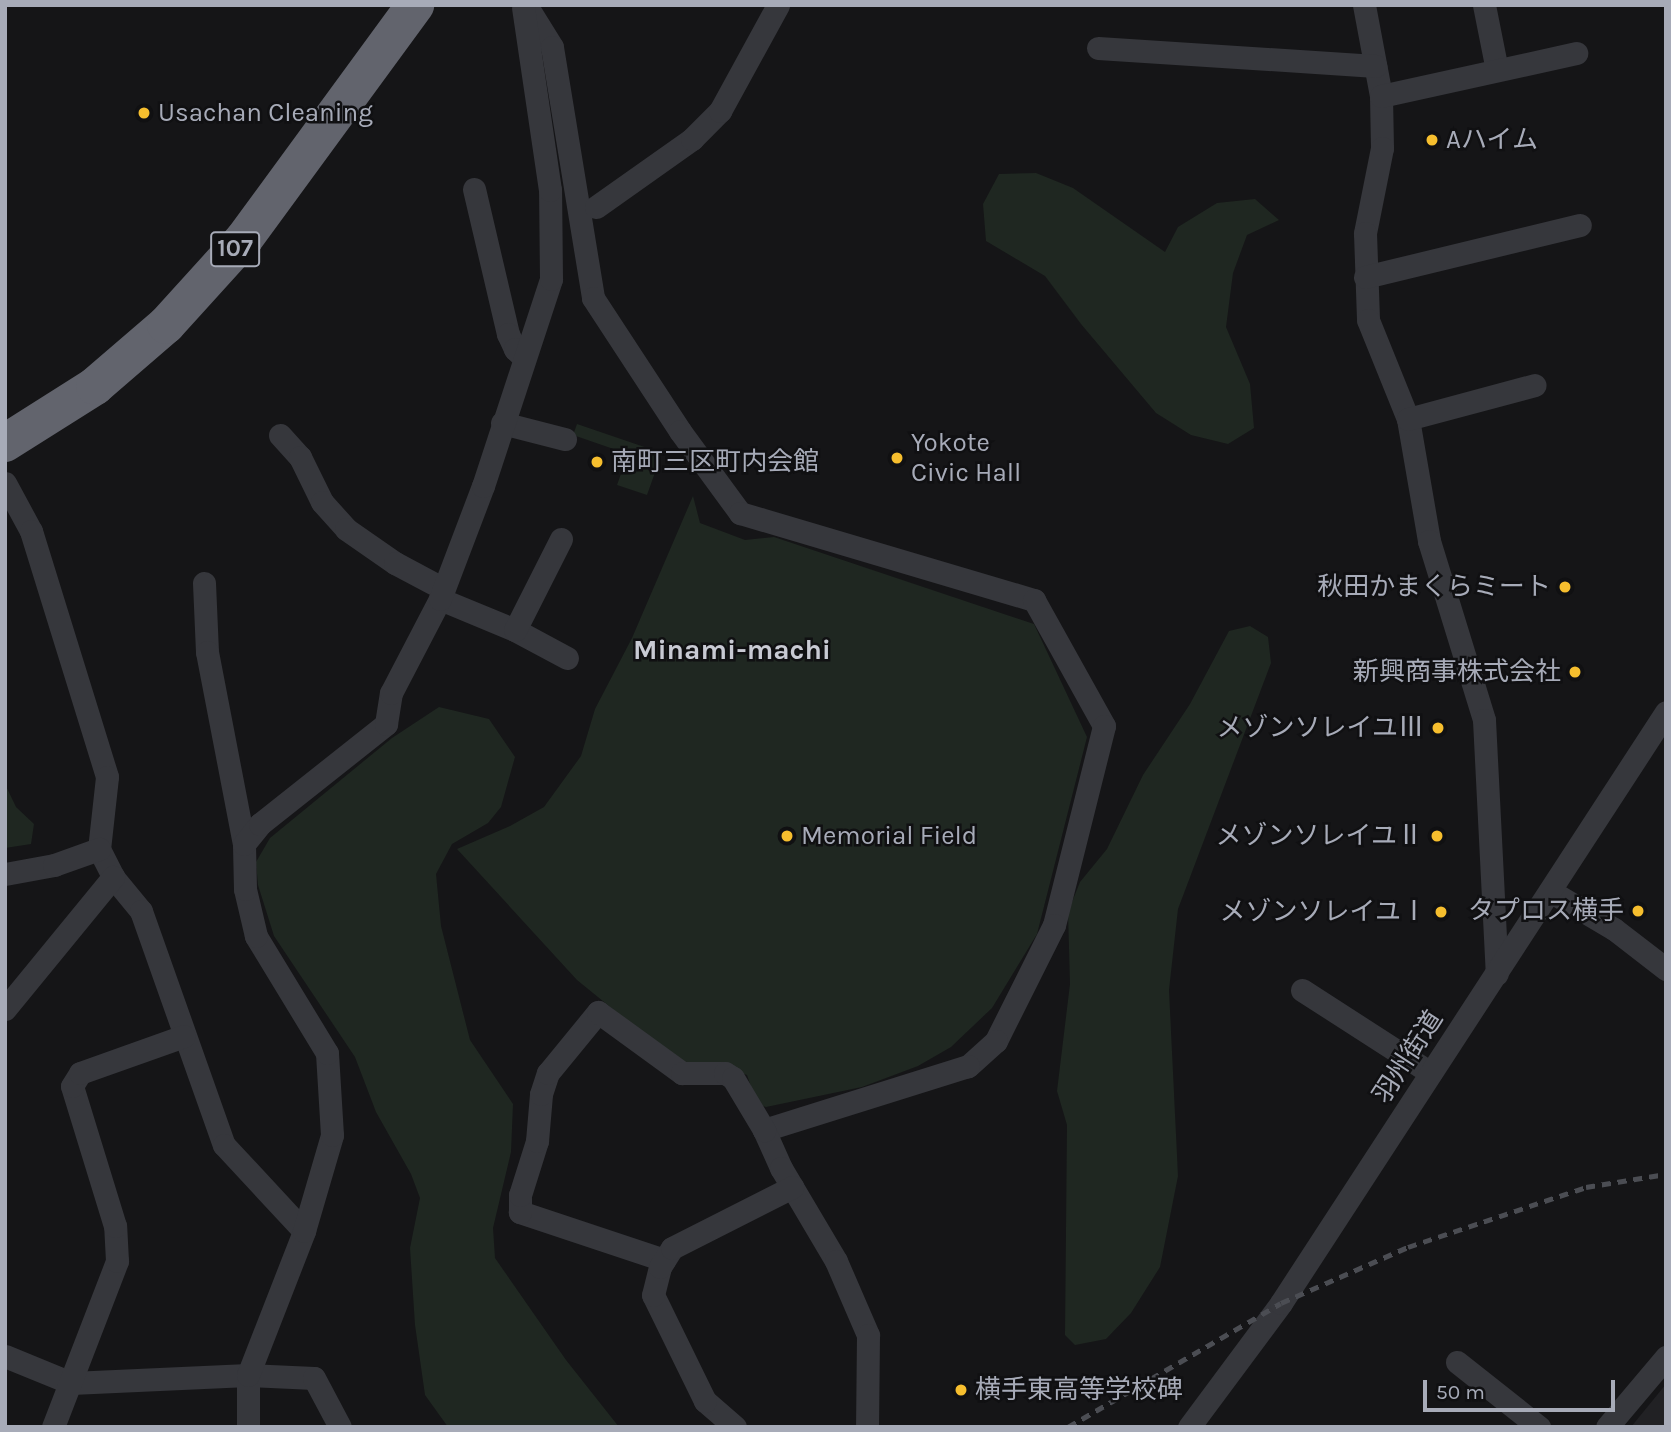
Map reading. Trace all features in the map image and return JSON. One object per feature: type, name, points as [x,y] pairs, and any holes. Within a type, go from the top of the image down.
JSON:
[{"type":"highway","name":"107","points":[[5,443],[95,386],[166,325],[244,239],[415,5]]},
{"type":"street","points":[[244,844],[260,824],[386,724],[391,693],[442,594],[551,279],[559,222],[550,190],[524,5]]},
{"type":"street","points":[[524,5],[552,47],[572,154],[593,298],[680,431],[740,513],[1034,600],[1104,726],[1054,925],[996,1041],[968,1066],[764,1130]]},
{"type":"street","points":[[596,207],[692,139],[720,111],[779,5]]},
{"type":"street","points":[[1364,5],[1381,96],[1382,148],[1365,233],[1368,320],[1408,419],[1429,541],[1462,638],[1484,720],[1497,974]]},
{"type":"street","points":[[1484,5],[1497,70]]},
{"type":"street","points":[[1098,48],[1376,66]]},
{"type":"street","points":[[1381,96],[1576,53]]},
{"type":"street","points":[[474,189],[508,334],[515,349],[524,358]]},
{"type":"street","points":[[1365,277],[1580,225]]},
{"type":"street","points":[[1408,419],[1535,385]]},
{"type":"street","points":[[502,424],[565,439]]},
{"type":"street","points":[[281,435],[300,457],[322,502],[346,529],[442,594],[567,658]]},
{"type":"street","points":[[5,483],[31,531],[107,777],[99,849],[113,877],[141,911],[224,1145],[304,1231]]},
{"type":"street","points":[[515,630],[561,539]]},
{"type":"street","points":[[204,583],[207,652],[244,844],[245,889],[256,936],[327,1053],[332,1135],[304,1231],[248,1375],[248,1427]]},
{"type":"street","name":"羽州街道","points":[[1189,1427],[1281,1303],[1550,891],[1658,741],[1666,712]]},
{"type":"street","points":[[5,874],[54,865],[99,849]]},
{"type":"street","points":[[5,1009],[113,877]]},
{"type":"street","points":[[1550,891],[1614,929],[1666,969]]},
{"type":"street","points":[[1302,990],[1431,1073]]},
{"type":"street","points":[[664,1260],[520,1212],[520,1195],[537,1141],[541,1094],[548,1073],[598,1012],[682,1073],[725,1073],[733,1078],[836,1261],[868,1335],[867,1427]]},
{"type":"street","points":[[53,1427],[117,1261],[115,1226],[72,1086],[80,1073],[184,1036]]},
{"type":"street","points":[[736,1427],[705,1401],[653,1295],[664,1260],[672,1248],[792,1187]]},
{"type":"street","points":[[5,1356],[71,1383],[248,1375],[314,1378],[340,1427]]},
{"type":"street","points":[[1607,1427],[1666,1357]]},
{"type":"street","points":[[1457,1362],[1539,1427]]},
{"type":"shaded area","points":[[1036,173],[1073,188],[1165,252],[1178,227],[1217,203],[1255,199],[1279,220],[1247,235],[1233,273],[1226,327],[1250,384],[1254,428],[1228,444],[1191,435],[1156,413],[1081,324],[1045,276],[986,241],[983,204],[999,174]]},
{"type":"shaded area","points":[[577,424],[662,453],[647,495],[617,485],[628,454],[573,435]]},
{"type":"shaded area","name":"Memorial Field","points":[[693,496],[700,523],[745,540],[774,537],[1034,624],[1087,737],[1037,934],[992,1008],[951,1047],[918,1066],[862,1087],[766,1107],[757,1104],[747,1075],[718,1065],[684,1067],[577,980],[457,849],[510,826],[544,807],[581,756],[595,709],[632,638]]},
{"type":"shaded area","points":[[1250,626],[1268,637],[1271,663],[1178,909],[1169,990],[1178,1176],[1160,1267],[1131,1313],[1106,1339],[1075,1345],[1065,1335],[1067,1125],[1057,1091],[1070,984],[1068,912],[1080,882],[1107,849],[1143,775],[1190,704],[1229,631]]},
{"type":"shaded area","points":[[439,707],[489,719],[515,757],[501,807],[488,823],[452,844],[436,874],[441,926],[470,1040],[513,1104],[511,1152],[493,1228],[495,1258],[566,1360],[619,1427],[448,1427],[425,1395],[415,1325],[410,1248],[420,1198],[411,1174],[376,1112],[355,1057],[274,936],[258,885],[256,862],[270,838],[392,738]]},
{"type":"shaded area","points":[[5,784],[16,807],[34,824],[31,844],[5,848]]},
{"type":"shaded area","points":[[1666,1384],[1666,1427],[1631,1427]]},
{"type":"railway","points":[[1068,1427],[1281,1303],[1408,1247],[1586,1187],[1666,1174]]},
{"type":"place","name":"Usachan Cleaning","points":[[144,113]]},
{"type":"place","name":"Aハイム","points":[[1432,140]]},
{"type":"place","name":"Yokote Civic Hall","points":[[897,458]]},
{"type":"place","name":"南町三区町内会館","points":[[597,462]]},
{"type":"place","name":"秋田かまくらミート","points":[[1565,587]]},
{"type":"place","name":"新興商事株式会社","points":[[1575,672]]},
{"type":"place","name":"メゾンソレイユⅢ","points":[[1438,728]]},
{"type":"place","name":"Memorial Field","points":[[787,836]]},
{"type":"place","name":"メゾンソレイユⅡ","points":[[1437,836]]},
{"type":"place","name":"タプロス横手","points":[[1638,911]]},
{"type":"place","name":"メゾンソレイユⅠ","points":[[1441,912]]},
{"type":"place","name":"横手東高等学校碑","points":[[961,1390]]},
{"type":"district","name":"Minami-machi","points":[[732,650]]}]
